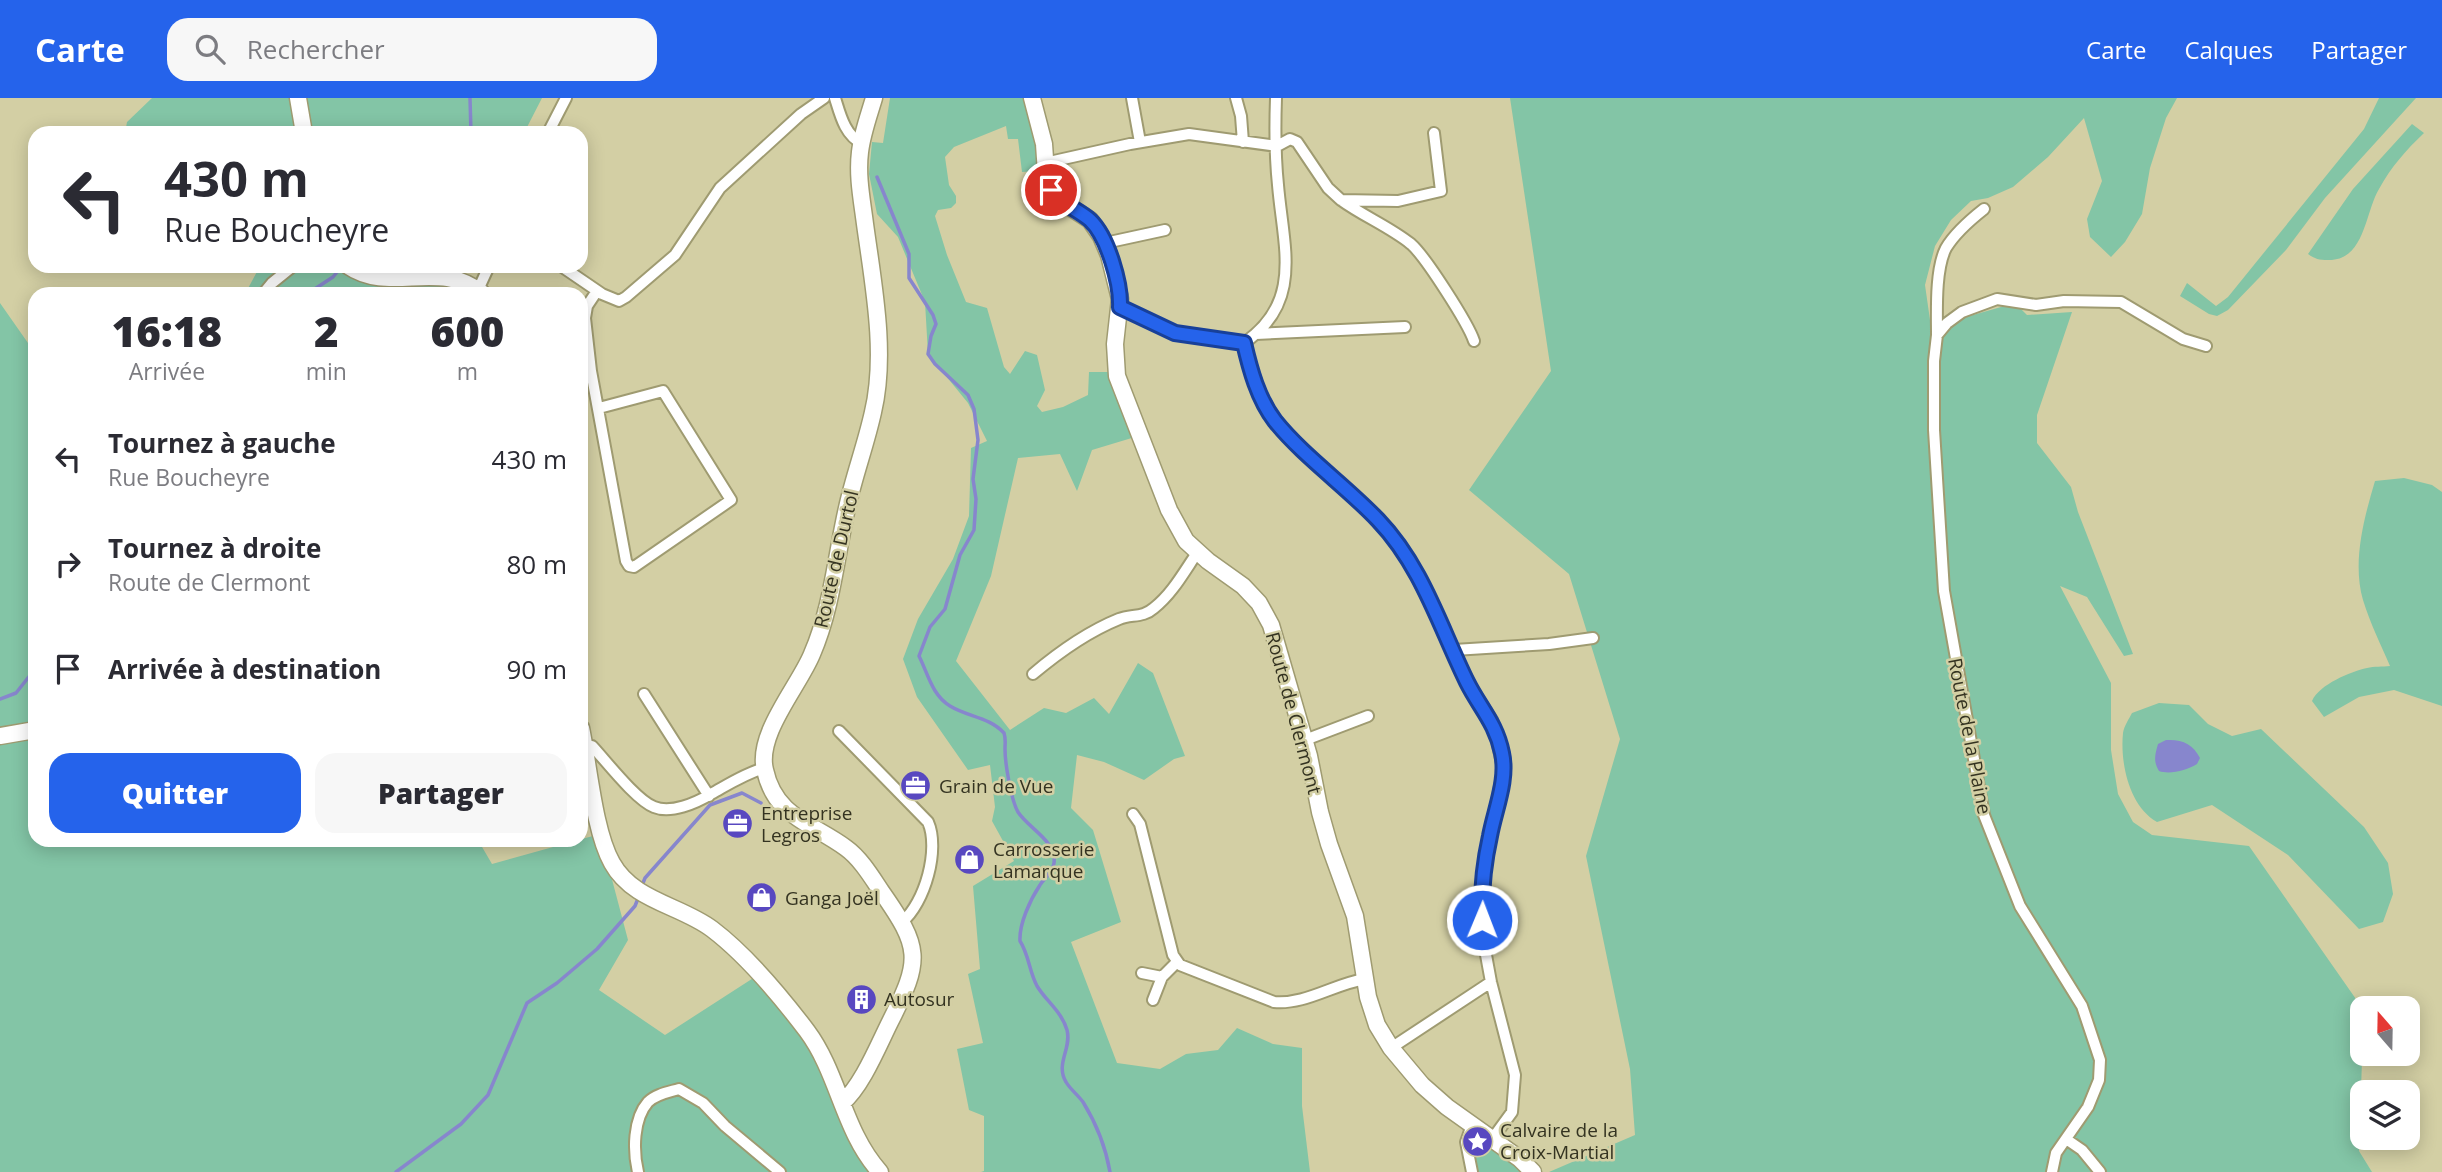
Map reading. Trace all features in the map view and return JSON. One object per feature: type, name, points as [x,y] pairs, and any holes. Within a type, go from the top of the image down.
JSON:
[{"type":"street","points":[[298,98],[303,126]]},
{"type":"street","points":[[552,126],[566,98]]},
{"type":"street","points":[[571,273],[597,291],[619,301],[638,289],[675,255],[720,188],[801,114],[824,98]]},
{"type":"street","points":[[835,98],[848,130],[855,140],[862,142]]},
{"type":"street","name":"Route de Durtol","points":[[764,768],[764,753],[770,734],[812,655],[824,621],[847,506],[874,410],[878,378],[876,304],[861,190],[862,142],[874,98]]},
{"type":"street","name":"Route de Clermont","points":[[1032,98],[1044,144],[1046,173],[1053,193],[1090,220],[1105,243],[1117,279],[1120,307],[1115,365],[1120,387],[1169,510],[1182,534],[1197,553],[1243,586],[1265,613],[1274,635],[1305,740],[1320,812],[1355,916],[1364,979],[1372,1012],[1391,1048],[1422,1085],[1533,1172]]},
{"type":"street","points":[[1132,98],[1140,142]]},
{"type":"street","points":[[1236,98],[1241,116],[1243,142]]},
{"type":"street","points":[[1120,307],[1175,333],[1244,343],[1268,323],[1277,309],[1287,270],[1277,182],[1276,98]]},
{"type":"street","points":[[1341,200],[1398,201],[1441,191],[1434,133]]},
{"type":"street","points":[[1045,163],[1189,134],[1277,146],[1290,139],[1297,142],[1328,188],[1341,200],[1412,244],[1465,320],[1474,341]]},
{"type":"street","name":"Route de la Plaine","points":[[1984,209],[1967,222],[1945,250],[1937,287],[1934,430],[1944,591],[1984,815],[2020,906],[2082,1006],[2100,1060],[2099,1080],[2088,1107],[2056,1153],[2052,1172]]},
{"type":"street","points":[[1105,243],[1165,230]]},
{"type":"street","points":[[268,287],[284,273]]},
{"type":"street","points":[[360,273],[375,277],[447,277],[463,281],[472,287]]},
{"type":"street","points":[[588,306],[597,291]]},
{"type":"street","points":[[1937,335],[1962,312],[1997,299],[2036,305],[2064,301],[2121,302],[2183,339],[2206,346]]},
{"type":"street","points":[[1256,334],[1405,327]]},
{"type":"street","points":[[588,341],[591,371],[628,566],[634,567],[731,500],[663,391],[599,408]]},
{"type":"street","points":[[1244,343],[1258,388],[1274,420],[1378,520],[1415,570],[1468,683],[1492,720],[1503,756],[1503,782],[1489,838],[1481,898],[1484,944],[1491,982],[1515,1075],[1512,1112],[1493,1138]]},
{"type":"street","points":[[1033,674],[1091,631],[1120,618],[1143,615],[1154,609],[1174,587],[1197,553]]},
{"type":"street","points":[[1454,650],[1549,644],[1593,638]]},
{"type":"street","points":[[644,694],[709,796]]},
{"type":"street","points":[[1305,740],[1368,716]]},
{"type":"street","points":[[0,736],[28,731]]},
{"type":"street","points":[[839,731],[928,822],[934,836],[925,889],[916,908],[902,922]]},
{"type":"street","points":[[588,746],[592,746],[640,798],[655,808],[674,808],[709,796],[747,773],[764,768],[782,807],[849,850],[902,922],[912,949],[911,975],[863,1073],[842,1102]]},
{"type":"street","points":[[588,762],[602,838],[607,855],[617,872],[637,891],[701,922],[740,955],[813,1039],[828,1067],[862,1149],[880,1172]]},
{"type":"street","points":[[1133,814],[1140,824],[1173,955],[1183,968],[1274,1002],[1297,1000],[1364,979]]},
{"type":"street","points":[[1153,1000],[1162,977],[1177,962]]},
{"type":"street","points":[[1142,973],[1162,977]]},
{"type":"street","points":[[1391,1048],[1491,982]]},
{"type":"street","points":[[638,1172],[634,1133],[648,1102],[663,1093],[679,1089],[703,1103],[724,1126],[780,1172]]},
{"type":"street","points":[[1472,1125],[1466,1142],[1472,1172]]},
{"type":"street","points":[[2066,1139],[2082,1150],[2100,1172]]},
{"type":"green space","points":[[152,98],[542,98],[528,126],[126,126],[127,122]]},
{"type":"green space","points":[[890,98],[1026,98],[1032,120],[1038,171],[1022,172],[1018,139],[1008,139],[1006,126],[954,147],[945,157],[949,185],[956,196],[956,203],[951,208],[938,210],[935,216],[947,255],[966,302],[987,308],[1004,367],[1010,374],[1025,351],[1037,355],[1045,390],[1037,406],[1042,412],[1063,407],[1088,395],[1089,372],[1110,372],[1135,437],[1092,450],[1077,491],[1060,454],[1018,458],[991,576],[956,661],[1010,730],[1044,708],[1066,713],[1094,698],[1109,714],[1138,663],[1153,673],[1185,756],[1174,759],[1144,780],[1104,762],[1077,755],[1071,808],[1093,830],[1121,922],[1071,942],[1117,1063],[1160,1069],[1186,1054],[1218,1050],[1237,1028],[1273,1044],[1302,1048],[1302,1106],[1310,1172],[981,1172],[984,1171],[984,1116],[969,1110],[957,1049],[983,1043],[968,974],[980,969],[973,886],[1014,861],[992,821],[995,807],[990,765],[968,770],[917,697],[903,659],[918,619],[953,559],[969,516],[971,448],[987,441],[968,403],[928,354],[925,302],[898,237],[877,214],[869,174],[872,142],[883,143]]},
{"type":"green space","points":[[1510,98],[2177,98],[2166,118],[2150,168],[2142,214],[2125,242],[2111,257],[2090,237],[2087,219],[2102,181],[2084,118],[2048,157],[2013,187],[1988,198],[1971,201],[1951,220],[1935,246],[1925,285],[1931,327],[2015,303],[2027,315],[2072,312],[2037,415],[2037,443],[2071,487],[2078,512],[2133,654],[2124,656],[2087,597],[2060,586],[2111,683],[2111,750],[2118,794],[2133,822],[2152,835],[2249,846],[2354,996],[2350,996],[2350,1066],[2362,1066],[2361,1080],[2350,1080],[2350,1150],[2359,1150],[2372,1172],[1549,1172],[1635,1135],[1630,1069],[1586,856],[1620,739],[1569,574],[1469,490],[1551,371]]},
{"type":"green space","points":[[2379,98],[2416,98],[2325,198],[2286,250],[2228,310],[2217,316],[2209,314],[2180,296],[2187,283],[2216,306],[2228,297],[2364,129]]},
{"type":"green space","points":[[2412,124],[2424,133],[2399,159],[2384,181],[2374,199],[2362,234],[2350,253],[2328,260],[2308,254],[2353,189]]},
{"type":"green space","points":[[256,273],[462,273],[457,287],[249,287]]},
{"type":"green space","points":[[0,303],[28,343],[28,847],[482,847],[492,864],[553,847],[588,847],[588,837],[600,834],[628,940],[599,990],[665,1035],[758,975],[815,1042],[866,1157],[869,1172],[0,1172]]},
{"type":"green space","points":[[2404,478],[2432,485],[2442,492],[2442,706],[2394,690],[2359,697],[2324,717],[2312,701],[2322,689],[2352,672],[2370,667],[2390,666],[2363,600],[2359,555],[2363,525],[2375,481]]},
{"type":"green space","points":[[2159,703],[2189,705],[2208,724],[2232,736],[2261,729],[2364,827],[2388,863],[2393,894],[2383,922],[2359,929],[2288,855],[2212,805],[2157,822],[2147,815],[2139,806],[2128,783],[2123,757],[2123,733],[2132,713]]},
{"type":"green space","points":[[1481,1137],[1525,1172],[1478,1172],[1473,1141]]},
{"type":"shaded area","points":[[2166,740],[2177,740],[2190,746],[2200,758],[2197,764],[2178,771],[2159,771],[2155,761],[2156,751],[2158,744]]},
{"type":"waterway","points":[[470,98],[471,126]]},
{"type":"waterway","points":[[877,177],[909,254],[909,278],[936,324],[928,354],[968,395],[974,409],[978,440],[973,479],[976,499],[974,530],[960,555],[945,609],[930,627],[919,656],[935,690],[944,701],[957,710],[985,720],[1004,733],[1007,772],[1015,806],[1023,818],[1047,841],[1054,855],[1052,870],[1036,891],[1026,912],[1020,941],[1037,986],[1065,1024],[1068,1037],[1063,1075],[1092,1119],[1110,1172]]},
{"type":"waterway","points":[[318,287],[336,273]]},
{"type":"waterway","points":[[0,699],[16,693],[28,678]]},
{"type":"waterway","points":[[643,883],[710,805],[742,793],[761,803]]},
{"type":"waterway","points":[[396,1172],[461,1124],[488,1095],[527,1003],[557,983],[597,949],[637,901]]},
{"type":"place","name":"Grain de Vue","points":[[916,786]]},
{"type":"place","name":"Entreprise Legros","points":[[738,824]]},
{"type":"place","name":"Carrosserie Lamarque","points":[[970,860]]},
{"type":"place","name":"Ganga Joël","points":[[762,898]]},
{"type":"place","name":"Autosur","points":[[861,999]]},
{"type":"place","name":"Calvaire de la Croix-Martial","points":[[1477,1141]]},
{"type":"route","points":[[1051,190],[1057,198],[1096,227],[1117,279],[1120,307],[1175,333],[1244,343],[1258,388],[1275,422],[1378,520],[1415,570],[1468,683],[1492,720],[1503,756],[1503,782],[1489,838],[1481,898],[1482,920]]}]
